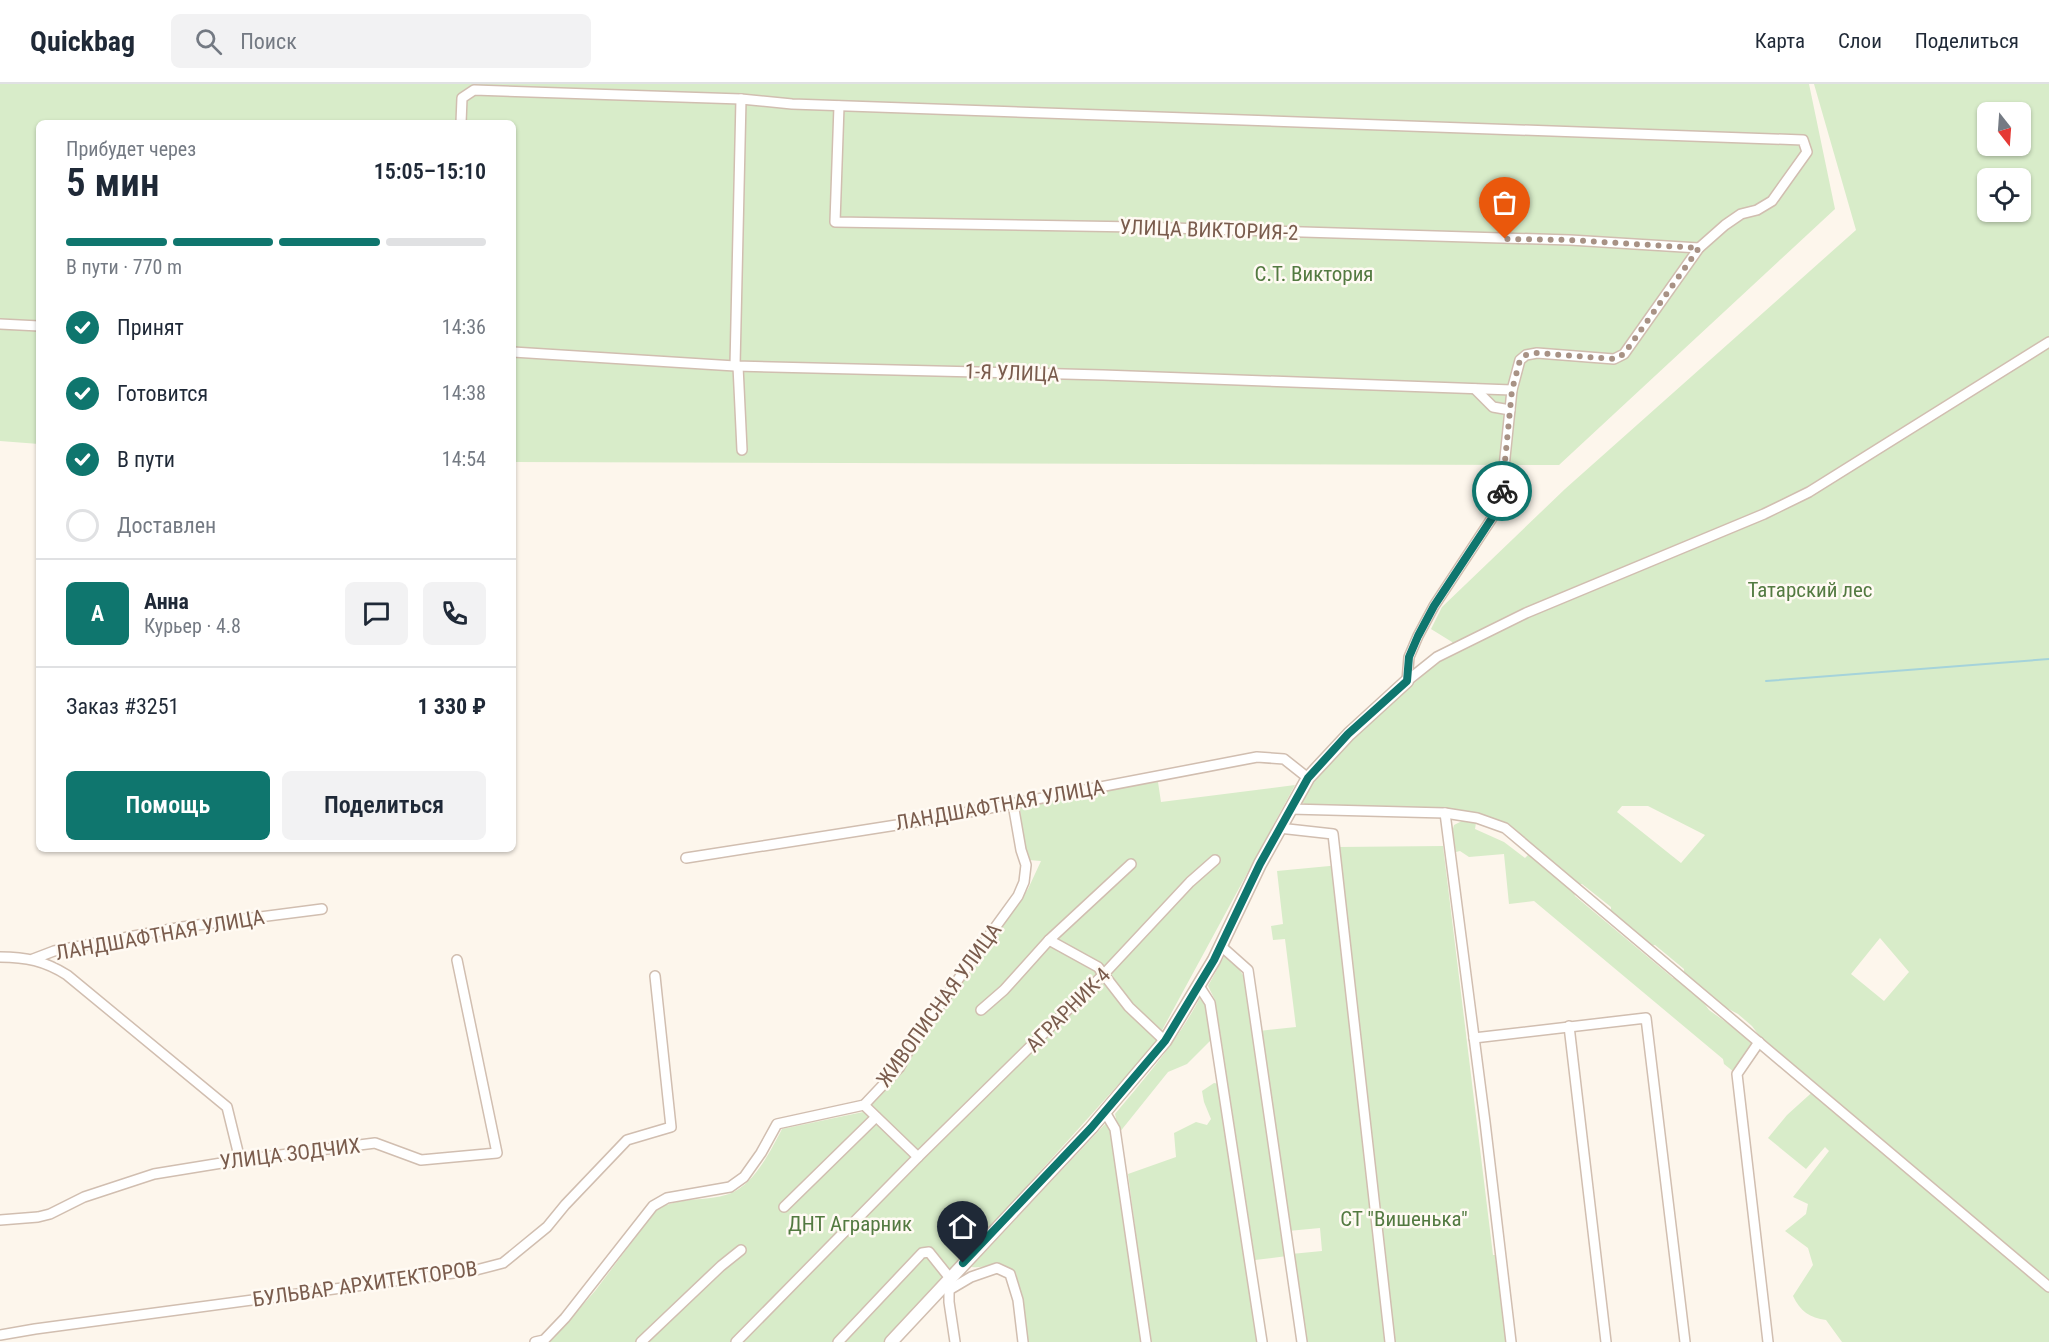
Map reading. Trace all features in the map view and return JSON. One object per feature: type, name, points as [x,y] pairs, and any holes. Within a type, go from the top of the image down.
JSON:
[{"type":"street","points":[[461,120],[462,98],[474,90],[741,99],[839,106],[1803,140],[1807,152],[1772,201],[1757,210],[1741,214],[1699,248],[1624,354],[1614,359],[1537,353],[1526,355],[1520,360],[1509,410],[1500,506],[1434,606],[1418,636],[1409,657],[1407,681]]},
{"type":"street","points":[[741,99],[737,366],[742,450]]},
{"type":"street","name":"УЛИЦА ВИКТОРИЯ-2","points":[[839,106],[835,222],[1125,227],[1570,240],[1699,248]]},
{"type":"street","points":[[0,324],[36,327]]},
{"type":"street","points":[[891,1342],[949,1283],[1105,1112],[1165,1041],[1221,946],[1279,828],[1308,778],[1348,734],[1407,681],[1437,657],[1526,613],[1764,514],[1809,492],[2049,342]]},
{"type":"street","name":"1-Я УЛИЦА","points":[[516,352],[737,366],[1103,375],[1512,390]]},
{"type":"street","points":[[1475,389],[1492,407],[1509,410]]},
{"type":"street","name":"ЛАНДШАФТНАЯ УЛИЦА","points":[[686,858],[922,821],[1257,758],[1284,759],[1308,778]]},
{"type":"street","name":"ЖИВОПИСНАЯ УЛИЦА","points":[[536,1342],[544,1340],[565,1318],[652,1206],[667,1198],[730,1187],[744,1177],[777,1124],[864,1105],[899,1068],[1018,896],[1024,882],[1026,865],[1013,804]]},
{"type":"street","points":[[1290,809],[1445,813],[1478,818],[1505,828],[2049,1287]]},
{"type":"street","points":[[1445,813],[1511,1342]]},
{"type":"street","points":[[1279,828],[1333,834],[1390,1342]]},
{"type":"street","name":"АГРАРНИК-4","points":[[736,1342],[1104,974],[1190,882],[1215,860]]},
{"type":"street","points":[[981,1010],[1004,990],[1049,940],[1131,864]]},
{"type":"street","name":"ЛАНДШАФТНАЯ УЛИЦА","points":[[0,957],[33,959],[54,951],[182,927],[322,909]]},
{"type":"street","points":[[1049,940],[1098,968],[1129,1007],[1165,1041]]},
{"type":"street","points":[[1221,946],[1248,970],[1302,1342]]},
{"type":"street","points":[[33,959],[51,965],[67,975],[227,1107],[240,1160]]},
{"type":"street","name":"УЛИЦА ЗОДЧИХ","points":[[0,1220],[50,1214],[84,1197],[154,1174],[240,1160],[375,1143],[421,1160],[497,1153],[457,960]]},
{"type":"street","name":"БУЛЬВАР АРХИТЕКТОРОВ","points":[[0,1335],[477,1270],[503,1263],[547,1227],[627,1140],[671,1127],[655,976]]},
{"type":"street","points":[[1199,986],[1210,1003],[1262,1342]]},
{"type":"street","points":[[1474,1038],[1646,1018],[1685,1342]]},
{"type":"street","points":[[1569,1026],[1606,1342]]},
{"type":"street","points":[[1759,1042],[1737,1074],[1768,1342]]},
{"type":"street","points":[[864,1105],[918,1158]]},
{"type":"street","points":[[1105,1112],[1114,1129],[1146,1342]]},
{"type":"street","points":[[784,1207],[876,1117]]},
{"type":"street","points":[[641,1342],[741,1250]]},
{"type":"street","points":[[838,1342],[922,1253],[929,1252],[949,1283],[955,1342]]},
{"type":"street","points":[[949,1283],[997,1268],[1010,1274],[1018,1300],[1023,1342]]},
{"type":"green space","name":"С.Т. Виктория","points":[[0,84],[1809,84],[1835,209],[1559,465],[516,462],[516,120],[36,120],[36,444],[0,441]]},
{"type":"green space","name":"Татарский лес","points":[[1814,84],[2049,84],[2049,1342],[1842,1342],[1826,1320],[1806,1313],[1793,1296],[1813,1265],[1808,1248],[1785,1231],[1806,1214],[1808,1204],[1793,1197],[1829,1151],[1825,1147],[1806,1169],[1768,1138],[1787,1115],[1818,1087],[1761,1038],[1752,1026],[1738,1014],[1723,1006],[1684,972],[1684,969],[1655,945],[1651,946],[1611,912],[1611,907],[1582,884],[1578,884],[1539,849],[1512,830],[1497,822],[1464,811],[1303,803],[1302,798],[1306,790],[1354,737],[1439,661],[1457,652],[1452,642],[1431,629],[1442,607],[1565,489],[1856,230]],"holes":[[[1622,806],[1648,806],[1705,835],[1681,863],[1617,812]],[[1880,938],[1909,972],[1884,1001],[1851,974]]]},
{"type":"green space","name":"ДНТ Аграрник","points":[[1158,782],[1161,802],[1295,785],[1154,1045],[886,1342],[550,1342],[595,1291],[656,1210],[683,1201],[729,1194],[738,1189],[761,1166],[782,1129],[863,1112],[908,1060],[959,981],[1028,889],[1041,861],[1029,860],[1023,841],[1020,809],[1027,802]]},
{"type":"green space","points":[[1464,820],[1476,823],[1475,829],[1504,842],[1525,858],[1529,854],[1573,890],[1575,896],[1673,978],[1678,978],[1699,996],[1709,1010],[1751,1040],[1751,1045],[1734,1072],[1724,1064],[1723,1059],[1534,901],[1509,904],[1504,854],[1469,857],[1460,851],[1456,852],[1452,832],[1454,825]]},
{"type":"green space","name":"СТ \"Вишенька\"","points":[[1443,846],[1493,1255],[1495,1255],[1506,1342],[1303,1342],[1291,1254],[1322,1251],[1320,1228],[1288,1231],[1259,1031],[1296,1027],[1285,939],[1273,940],[1271,926],[1283,924],[1277,871],[1340,865],[1338,847]]},
{"type":"green space","points":[[1225,955],[1239,969],[1248,987],[1287,1256],[1255,1260],[1215,1000],[1208,986]]},
{"type":"green space","points":[[1201,996],[1207,1004],[1211,1040],[1187,1064],[1168,1072],[1119,1133],[1115,1114],[1172,1042]]},
{"type":"green space","points":[[1214,1083],[1219,1084],[1259,1342],[1150,1342],[1128,1174],[1176,1157],[1174,1133],[1196,1122],[1207,1125],[1211,1119],[1202,1091]]},
{"type":"green space","points":[[1106,1123],[1112,1130],[1141,1342],[1027,1342],[1016,1273],[996,1265],[971,1267]]},
{"type":"waterway","points":[[1766,681],[2049,659]]},
{"type":"way so far","points":[[1502,491],[1512,390],[1520,360],[1526,355],[1537,353],[1614,359],[1624,354],[1699,248],[1570,240],[1505,239]]},
{"type":"route","points":[[963,1263],[1091,1128],[1165,1041],[1214,960],[1260,864],[1308,778],[1348,734],[1407,681],[1409,657],[1418,636],[1434,606],[1500,506],[1502,491]]}]
